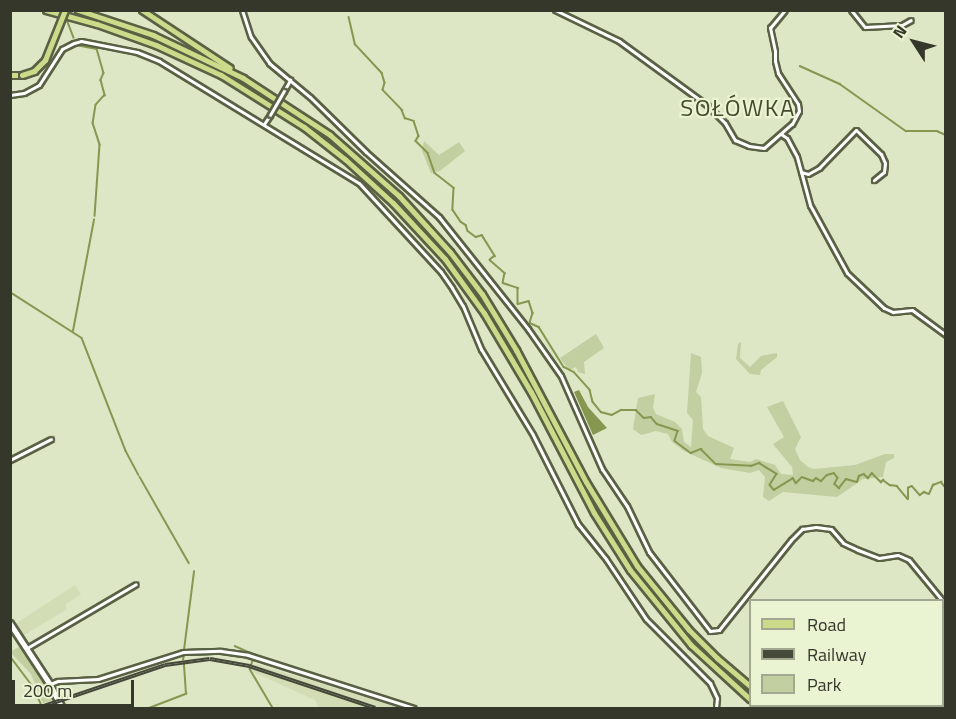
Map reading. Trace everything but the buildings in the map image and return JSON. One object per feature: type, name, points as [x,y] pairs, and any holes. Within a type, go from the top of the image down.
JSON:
[{"type":"main road","points":[[46,10],[131,36],[191,60],[285,113],[346,160],[410,219],[445,259],[484,313],[531,392],[594,513],[630,570],[691,645],[749,698]]},
{"type":"main road","points":[[10,75],[22,75],[34,71],[45,60],[65,10]]},
{"type":"main road","points":[[78,10],[173,43],[243,78]]},
{"type":"main road","points":[[142,10],[243,78],[299,112],[354,155],[399,196],[450,252],[503,327],[586,482],[637,566],[695,637],[749,685]]},
{"type":"street","points":[[242,10],[246,27],[257,48],[269,63],[444,222],[528,329],[561,376],[602,469],[627,506],[649,552],[710,631],[719,630],[796,534],[802,529],[816,527],[831,529],[843,543],[879,558],[898,555],[909,560],[941,599]]},
{"type":"street","points":[[555,10],[619,41],[708,106],[740,143],[764,148],[797,118],[799,111],[798,104],[778,73],[775,61],[776,51],[770,28],[785,10]]},
{"type":"street","points":[[851,10],[865,27],[902,25],[911,20]]},
{"type":"street","points":[[10,95],[24,93],[39,85],[62,49],[81,41],[150,57],[359,183],[441,272],[463,306],[481,349],[533,435],[578,524],[606,559],[646,619],[710,683],[717,698],[716,708]]},
{"type":"street","points":[[264,124],[290,80]]},
{"type":"street","points":[[800,172],[808,174],[819,168],[856,130],[881,154],[885,163],[884,172],[874,180]]},
{"type":"street","points":[[781,134],[790,144],[810,206],[847,273],[884,308],[893,312],[912,310],[945,335]]},
{"type":"street","points":[[10,460],[51,439]]},
{"type":"street","points":[[27,648],[136,584]]},
{"type":"street","points":[[10,623],[50,684],[62,708]]},
{"type":"street","points":[[50,684],[58,681],[98,679],[183,652],[221,651],[248,655],[414,708]]},
{"type":"shaded area","points":[[579,390],[588,407],[607,428],[593,435],[574,392]]},
{"type":"shaded area","points":[[75,585],[81,594],[65,605],[67,609],[23,636],[15,624]]},
{"type":"shaded area","points":[[255,664],[400,708],[319,708],[315,700],[253,672]]},
{"type":"green space","points":[[424,141],[439,155],[459,142],[465,151],[440,171],[431,173],[422,151]]},
{"type":"green space","points":[[596,334],[604,348],[584,362],[585,374],[578,372],[576,367],[569,370],[560,358]]},
{"type":"green space","points":[[741,342],[740,358],[750,367],[761,356],[777,353],[777,357],[761,370],[760,375],[750,374],[736,359],[738,344]]},
{"type":"green space","points":[[691,353],[701,357],[702,373],[696,392],[701,397],[703,429],[708,436],[734,448],[730,459],[750,462],[756,459],[775,465],[781,474],[793,475],[792,467],[773,444],[784,437],[767,407],[783,401],[801,437],[795,449],[800,460],[808,467],[814,469],[855,465],[885,454],[894,454],[894,458],[886,462],[883,477],[863,479],[837,497],[783,492],[769,501],[763,497],[765,477],[759,470],[750,473],[721,468],[684,451],[672,442],[668,434],[656,431],[641,435],[633,429],[638,398],[655,394],[653,408],[656,414],[675,422],[682,429],[684,442],[691,447],[693,420],[687,413]]},
{"type":"green space","points":[[19,647],[44,678],[56,699],[43,703],[31,674],[11,653],[10,648],[12,651]]},
{"type":"waterway","points":[[66,17],[74,38]]},
{"type":"waterway","points":[[349,17],[355,44],[382,73],[385,83],[383,90],[402,110],[405,118],[414,121],[419,136],[416,141],[428,153],[435,173],[454,188],[453,210],[461,222],[466,225],[468,231],[476,237],[482,235],[495,256],[490,260],[505,273],[503,283],[518,288],[518,304],[529,301],[533,313],[530,323],[539,327],[564,367],[574,372],[590,390],[593,402],[601,412],[612,415],[621,410],[636,410],[644,418],[651,417],[657,424],[678,431],[675,441],[691,453],[701,449],[716,464],[751,466],[759,463],[777,474],[770,485],[774,490],[793,478],[796,483],[802,477],[813,481],[816,478],[821,481],[827,475],[834,473],[838,478],[835,484],[839,488],[846,479],[857,482],[859,476],[864,474],[868,478],[872,473],[881,482],[883,480],[890,485],[897,486],[908,499],[908,488],[912,486],[920,495],[924,492],[929,494],[933,485],[941,482],[946,488]]},
{"type":"waterway","points":[[76,45],[97,49],[104,73],[101,80],[105,95],[96,105],[93,123],[100,145],[95,216]]},
{"type":"waterway","points":[[800,66],[840,84],[906,131],[937,131],[946,135]]},
{"type":"waterway","points":[[73,331],[94,220]]},
{"type":"waterway","points":[[10,292],[82,338],[126,451],[139,475]]},
{"type":"waterway","points":[[140,477],[189,563]]},
{"type":"waterway","points":[[184,650],[194,572]]},
{"type":"waterway","points":[[235,646],[255,655]]},
{"type":"waterway","points":[[183,660],[184,655]]},
{"type":"waterway","points":[[10,656],[34,688],[43,708]]},
{"type":"waterway","points":[[251,665],[253,660]]},
{"type":"waterway","points":[[149,708],[186,694],[184,663]]},
{"type":"waterway","points":[[250,669],[273,708]]},
{"type":"railway","points":[[38,708],[165,665],[210,659],[249,666],[375,708]]},
{"type":"district","name":"SOŁÓWKA","points":[[738,108]]}]
